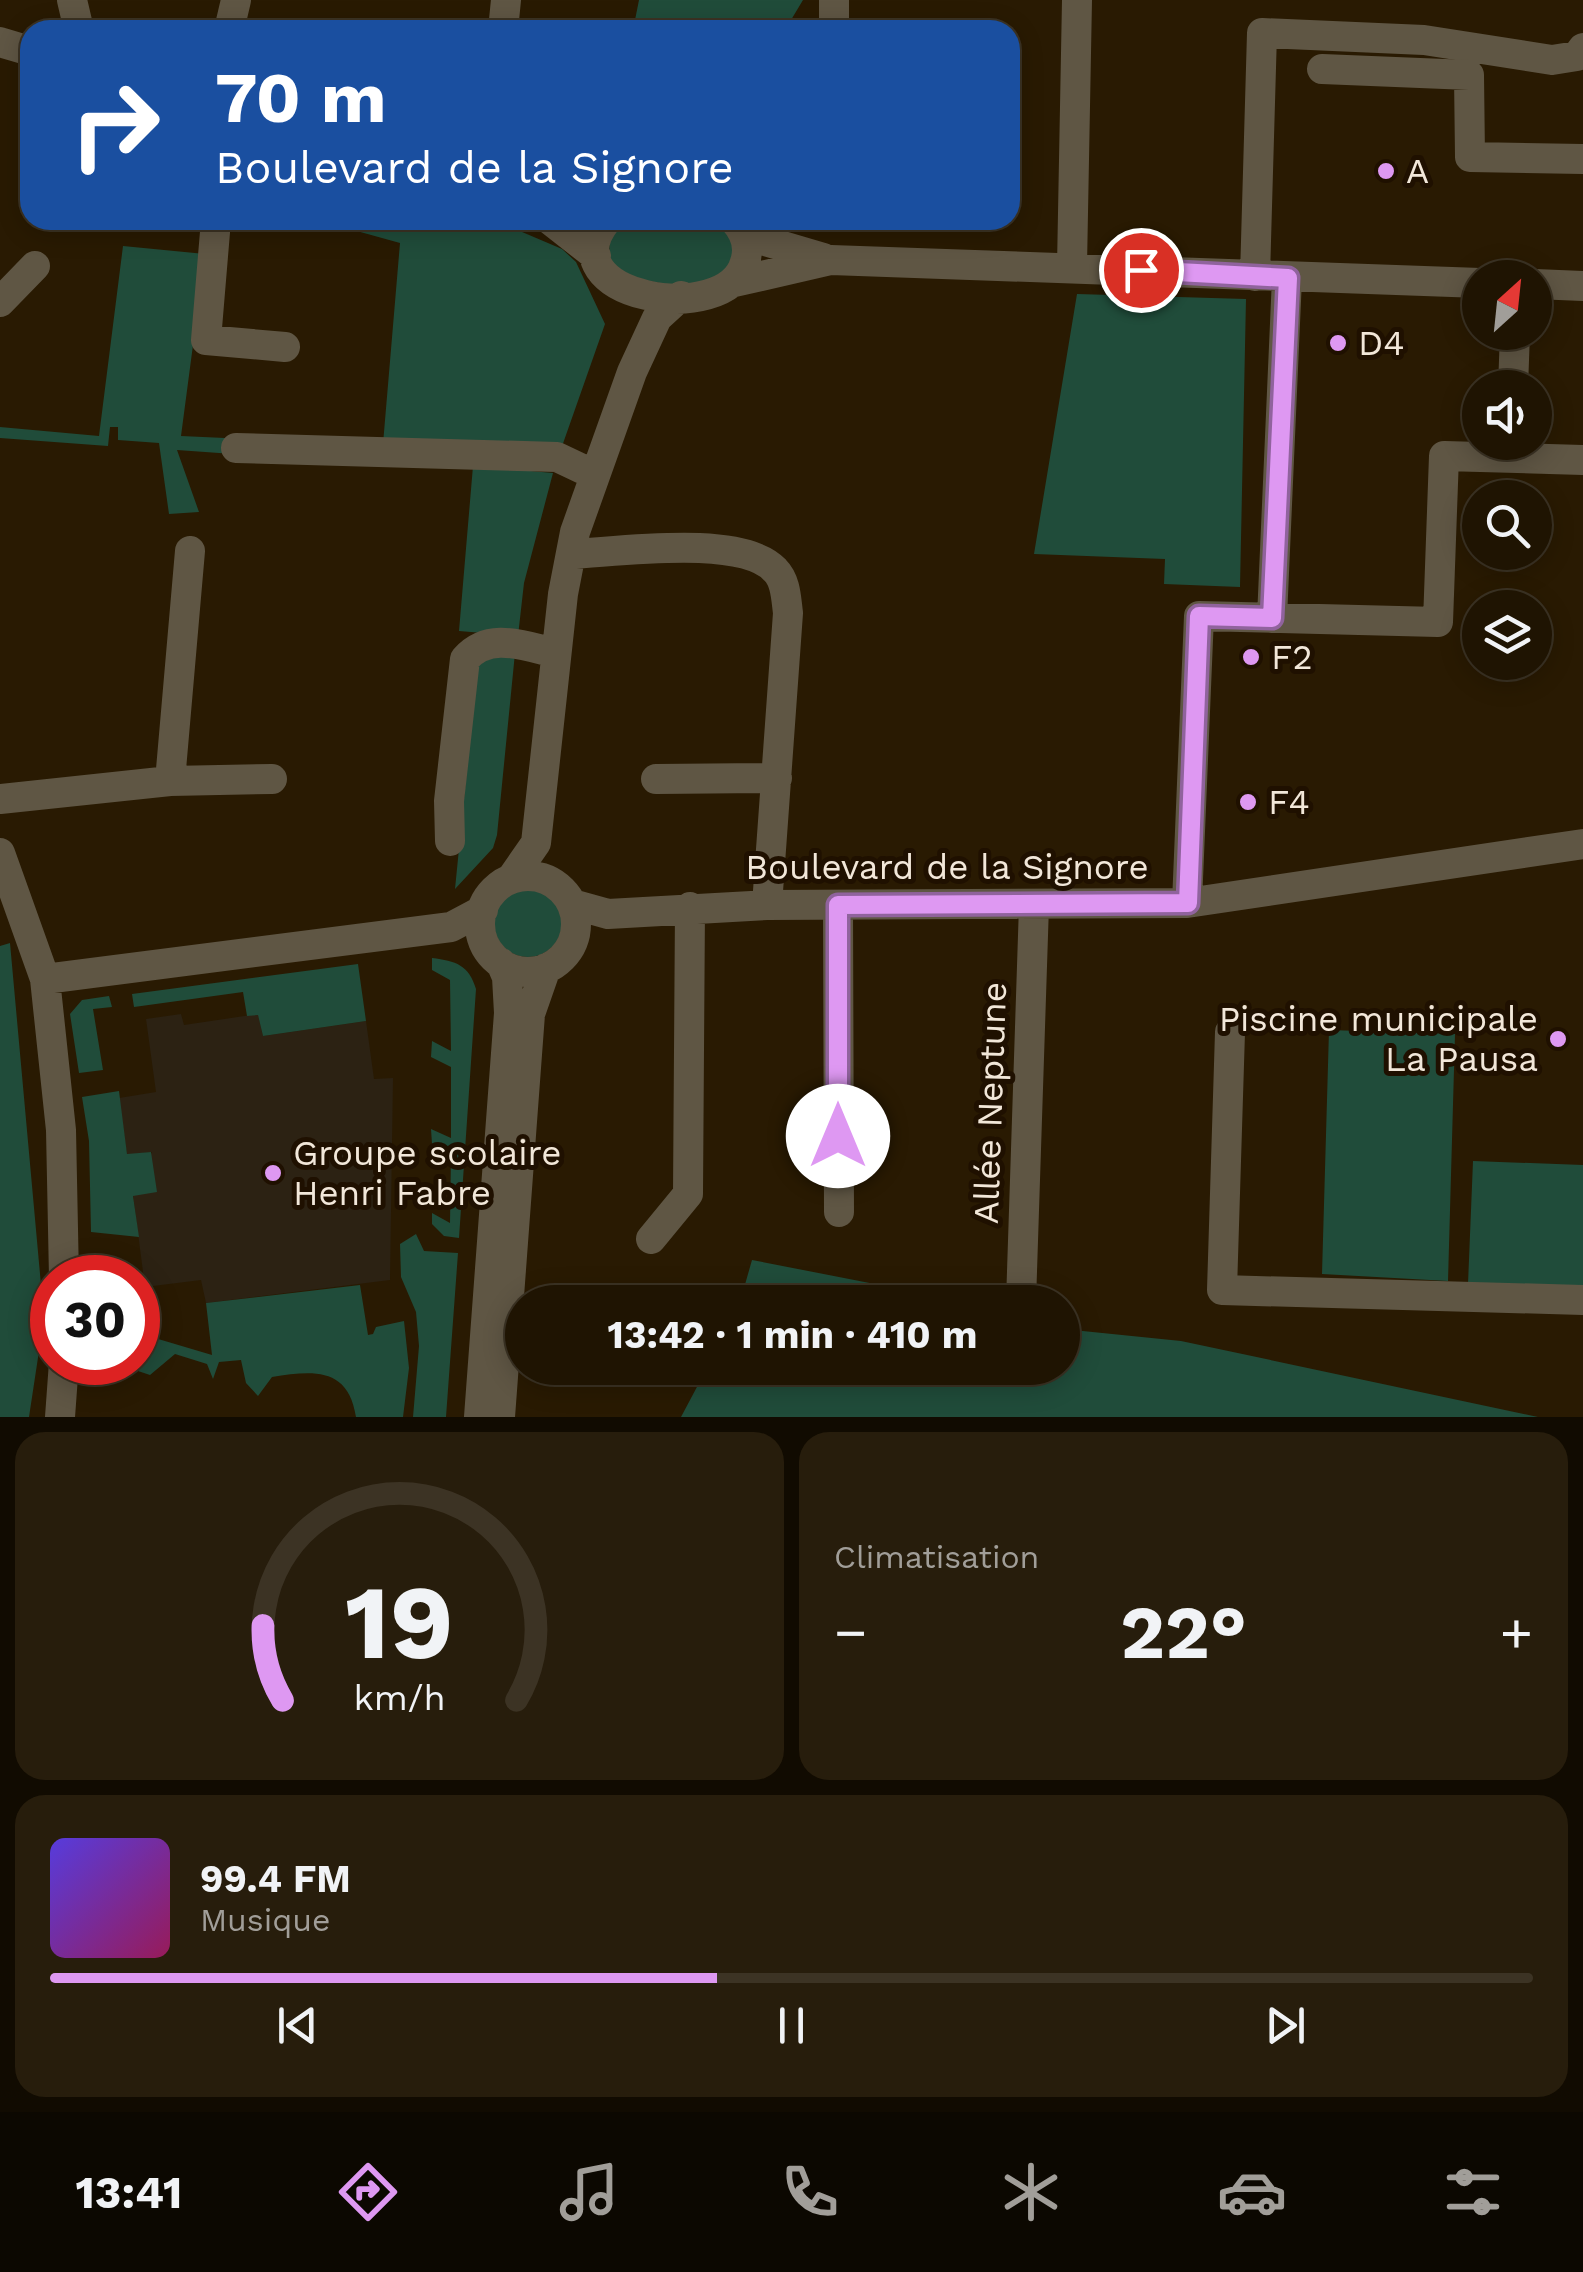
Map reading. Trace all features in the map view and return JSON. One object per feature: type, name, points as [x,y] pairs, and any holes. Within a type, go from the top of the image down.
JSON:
[{"type":"street","points":[[1072,266],[1077,0]]},
{"type":"street","points":[[1254,276],[1262,32],[1424,40],[1552,60],[1577,56],[1583,48]]},
{"type":"street","points":[[1322,69],[1469,75],[1470,157],[1583,159]]},
{"type":"street","points":[[215,230],[206,340],[284,346]]},
{"type":"street","points":[[563,230],[596,256],[609,282],[621,290],[680,296],[710,296],[735,282],[831,260],[1462,283]]},
{"type":"street","points":[[596,256],[596,242],[602,230]]},
{"type":"street","points":[[735,282],[747,256],[739,230]]},
{"type":"street","points":[[747,230],[762,240],[831,260]]},
{"type":"street","points":[[0,302],[35,266]]},
{"type":"street","points":[[1272,618],[1288,278]]},
{"type":"street","points":[[1552,285],[1583,286]]},
{"type":"street","points":[[621,290],[632,317],[632,372]]},
{"type":"street","points":[[478,1417],[509,1013],[489,938],[489,897],[511,879],[536,843],[571,554],[632,372],[658,318],[680,296]]},
{"type":"street","points":[[236,448],[558,457],[596,475]]},
{"type":"street","points":[[1188,903],[1199,616],[1438,622],[1444,456],[1462,454]]},
{"type":"street","points":[[1552,456],[1583,460]]},
{"type":"street","points":[[571,554],[719,549],[754,554],[776,571],[785,588],[788,614],[768,905]]},
{"type":"street","points":[[170,781],[190,551]]},
{"type":"street","points":[[450,841],[449,801],[465,659],[483,644],[496,642],[556,653]]},
{"type":"street","points":[[656,779],[776,778]]},
{"type":"street","points":[[0,800],[170,781],[272,779]]},
{"type":"street","points":[[45,979],[451,927],[489,938],[531,972],[546,968],[570,948],[567,907],[536,843]]},
{"type":"street","name":"Boulevard de la Signore","points":[[567,907],[608,914],[768,905],[1188,903],[1583,844]]},
{"type":"street","points":[[0,853],[45,979],[60,1130],[63,1255]]},
{"type":"street","points":[[511,879],[540,877],[567,907]]},
{"type":"street","points":[[838,905],[838,1212]]},
{"type":"street","name":"Allée Neptune","points":[[1022,1285],[1034,905]]},
{"type":"street","points":[[651,1239],[688,1194],[690,908]]},
{"type":"street","points":[[500,1417],[530,1014],[546,968]]},
{"type":"street","points":[[1230,1032],[1222,1290],[1583,1300]]},
{"type":"street","points":[[60,1417],[62,1385]]},
{"type":"shaded area","name":"Groupe scolaire Henri Fabre","points":[[181,1014],[184,1025],[258,1014],[263,1036],[366,1021],[374,1079],[393,1078],[390,1280],[206,1303],[201,1280],[160,1285],[160,1255],[141,1255],[133,1195],[152,1152],[127,1155],[119,1098],[156,1092],[146,1019]]},
{"type":"green space","points":[[639,0],[803,0],[791,20],[635,20]]},
{"type":"green space","points":[[353,230],[517,230],[562,249],[576,262],[605,324],[560,452],[383,444],[400,243]]},
{"type":"green space","points":[[609,230],[729,230],[738,264],[704,291],[610,274]]},
{"type":"green space","points":[[123,246],[205,254],[181,436],[247,439],[247,455],[177,450],[199,512],[169,514],[159,443],[118,440],[118,427],[110,427],[108,446],[0,438],[0,427],[99,436]]},
{"type":"green space","points":[[1077,294],[1246,299],[1240,587],[1164,584],[1165,559],[1034,554]]},
{"type":"green space","points":[[473,466],[553,473],[524,583],[518,636],[459,631]]},
{"type":"green space","points":[[515,653],[497,835],[493,848],[455,889],[478,657]]},
{"type":"green space","points":[[528,889],[541,891],[552,899],[560,910],[560,936],[552,947],[541,955],[528,957],[515,955],[504,947],[496,936],[494,923],[496,910],[504,899],[515,891]]},
{"type":"green space","points":[[10,943],[38,1255],[30,1255],[30,1385],[34,1385],[29,1417],[0,1417],[0,946]]},
{"type":"green space","points":[[432,958],[460,966],[470,974],[476,989],[459,1238],[444,1236],[432,1224],[432,1213],[450,1223],[451,1154],[432,1144],[431,1129],[451,1138],[451,1067],[431,1057],[432,1041],[451,1051],[450,980],[432,970]]},
{"type":"green space","points":[[358,964],[366,1021],[263,1036],[258,1015],[247,1016],[243,992],[134,1007],[132,994]]},
{"type":"green space","points":[[109,996],[112,1007],[93,1009],[103,1070],[79,1073],[70,1014],[82,1000]]},
{"type":"green space","points":[[1329,1030],[1455,1034],[1448,1281],[1322,1274]]},
{"type":"green space","points":[[119,1091],[127,1154],[151,1152],[157,1192],[133,1196],[139,1237],[91,1232],[89,1141],[82,1097]]},
{"type":"green space","points":[[1473,1161],[1583,1165],[1583,1288],[1468,1284]]},
{"type":"green space","points":[[416,1234],[424,1251],[458,1253],[446,1417],[413,1417],[419,1346],[416,1312],[401,1277],[400,1244]]},
{"type":"green space","points":[[752,1260],[880,1285],[745,1285]]},
{"type":"green space","points":[[360,1285],[368,1335],[376,1327],[404,1321],[409,1368],[403,1417],[356,1417],[345,1388],[326,1376],[272,1377],[258,1396],[246,1383],[241,1360],[219,1362],[213,1379],[207,1364],[175,1354],[160,1367],[160,1340],[212,1355],[206,1303]]},
{"type":"green space","points":[[1080,1331],[1181,1341],[1538,1417],[681,1417],[698,1385],[1080,1385]]},
{"type":"place","name":"A","points":[[1386,171]]},
{"type":"place","name":"D4","points":[[1338,343]]},
{"type":"place","name":"F2","points":[[1251,657]]},
{"type":"place","name":"F4","points":[[1248,802]]},
{"type":"place","name":"Piscine municipale La Pausa","points":[[1558,1039]]},
{"type":"place","name":"Groupe scolaire Henri Fabre","points":[[273,1173]]},
{"type":"route","points":[[838,1136],[838,905],[1188,903],[1199,616],[1272,618],[1288,278],[1141,270]]}]
